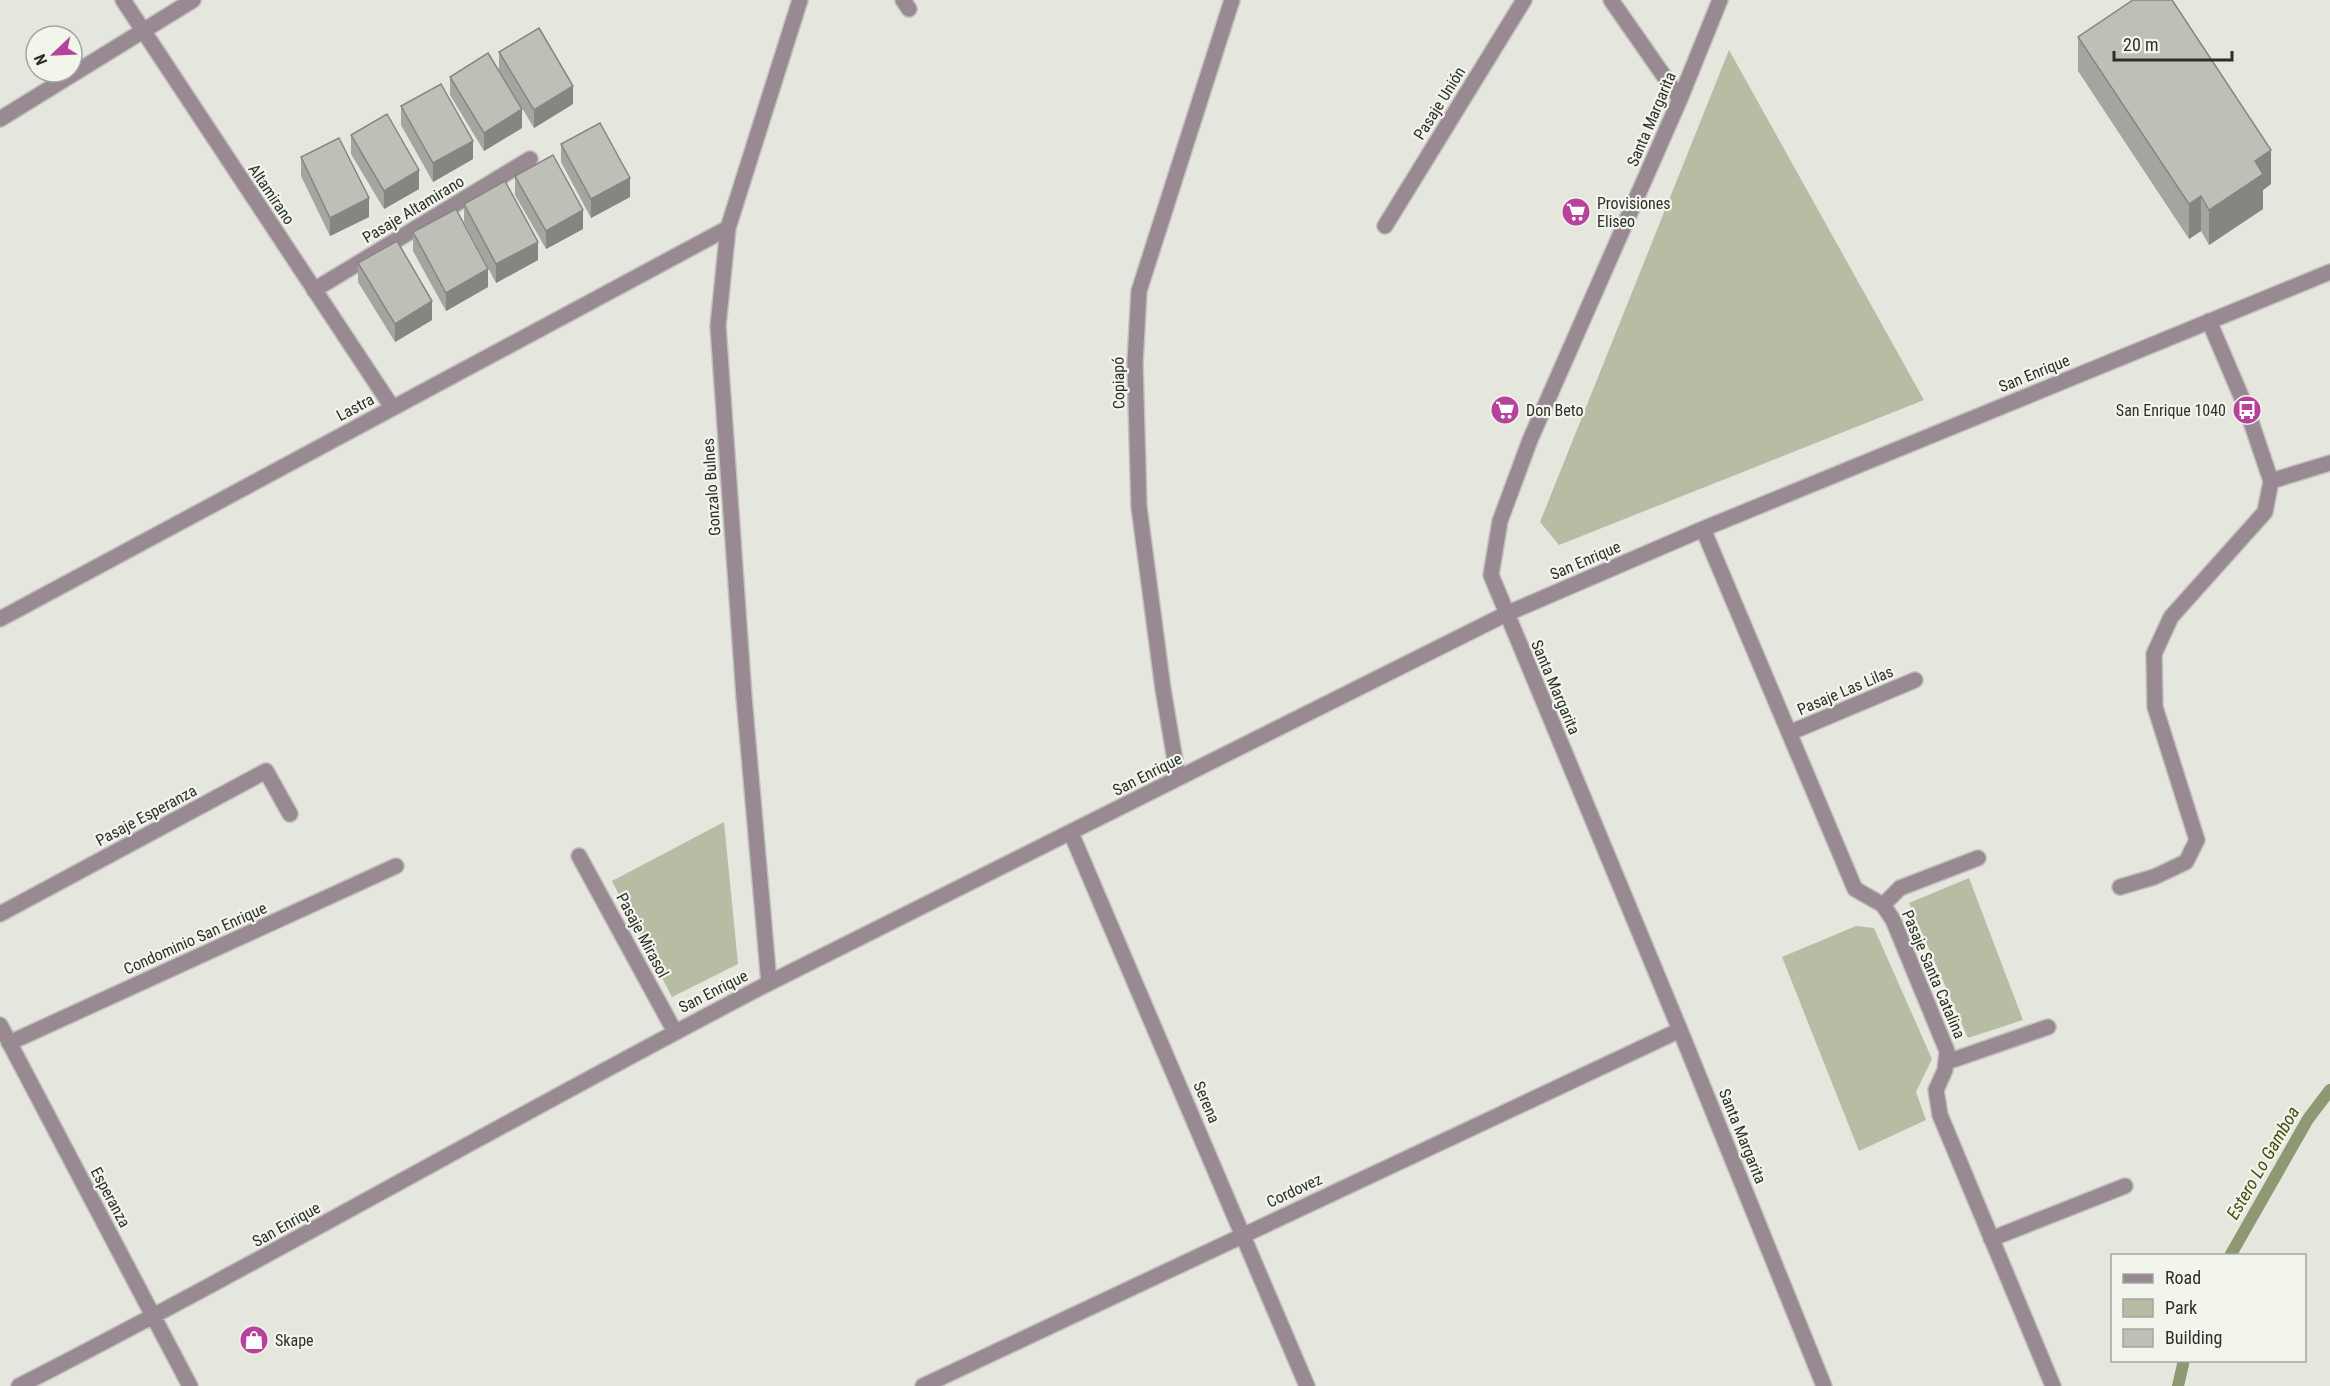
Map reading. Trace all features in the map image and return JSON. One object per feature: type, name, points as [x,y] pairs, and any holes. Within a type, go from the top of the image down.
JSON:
[{"type":"street","name":"Altamirano","points":[[123,0],[392,407]]},
{"type":"street","points":[[0,119],[193,0]]},
{"type":"street","name":"Gonzalo Bulnes","points":[[769,983],[743,686],[718,326],[728,228],[800,0]]},
{"type":"street","name":"Copiapó","points":[[1178,778],[1163,689],[1139,507],[1135,363],[1139,291],[1232,0]]},
{"type":"street","name":"Pasaje Unión","points":[[1385,226],[1524,0]]},
{"type":"street","points":[[1611,0],[1680,99]]},
{"type":"street","name":"Santa Margarita","points":[[1720,0],[1680,99],[1530,440],[1500,521],[1491,575],[1680,1030],[1824,1386]]},
{"type":"street","name":"Pasaje Altamirano","points":[[314,290],[530,159]]},
{"type":"street","name":"Lastra","points":[[0,619],[728,228]]},
{"type":"street","name":"San Enrique","points":[[19,1386],[154,1317],[675,1032],[769,983],[1506,614],[1703,529],[2330,272]]},
{"type":"street","points":[[2121,887],[2154,877],[2186,862],[2197,840],[2155,707],[2154,654],[2171,617],[2265,512],[2271,481],[2247,410],[2209,321]]},
{"type":"street","points":[[2271,481],[2330,463]]},
{"type":"street","name":"Pasaje Santa Catalina","points":[[1703,529],[1855,889],[1883,905],[1893,920],[1947,1051],[1947,1062],[1936,1090],[1940,1114],[2053,1386]]},
{"type":"street","name":"Pasaje Las Lilas","points":[[1789,733],[1915,680]]},
{"type":"street","name":"Pasaje Esperanza","points":[[0,914],[266,771],[290,814]]},
{"type":"street","name":"Serena","points":[[1071,833],[1307,1386]]},
{"type":"street","name":"Pasaje Mirasol","points":[[579,856],[675,1032]]},
{"type":"street","points":[[1883,905],[1900,888],[1978,858]]},
{"type":"street","name":"Condominio San Enrique","points":[[9,1043],[396,866]]},
{"type":"street","name":"Esperanza","points":[[0,1025],[190,1386]]},
{"type":"street","points":[[1947,1062],[2048,1027]]},
{"type":"street","name":"Cordovez","points":[[923,1386],[1680,1030]]},
{"type":"street","points":[[1991,1239],[2125,1186]]},
{"type":"green space","points":[[1729,50],[1924,400],[1559,545],[1540,522]]},
{"type":"green space","points":[[724,822],[738,964],[672,997],[612,881]]},
{"type":"green space","points":[[1969,878],[2023,1020],[1968,1038],[1909,903]]},
{"type":"green space","points":[[1856,926],[1874,928],[1932,1059],[1916,1092],[1926,1120],[1859,1151],[1782,957]]},
{"type":"building","points":[[2133,0],[2172,0],[2271,150],[2255,161],[2263,174],[2209,210],[2201,196],[2189,204],[2078,37]]},
{"type":"building","points":[[539,28],[573,86],[534,110],[499,52]]},
{"type":"building","points":[[488,53],[522,109],[484,133],[450,77]]},
{"type":"building","points":[[441,84],[473,141],[433,163],[401,106]]},
{"type":"building","points":[[387,114],[419,170],[384,191],[351,135]]},
{"type":"building","points":[[600,123],[630,178],[591,199],[561,144]]},
{"type":"building","points":[[339,138],[369,198],[330,218],[301,157]]},
{"type":"building","points":[[553,155],[583,210],[546,231],[515,176]]},
{"type":"building","points":[[505,181],[538,242],[496,264],[464,204]]},
{"type":"building","points":[[456,209],[488,269],[446,293],[413,232]]},
{"type":"building","points":[[397,241],[432,301],[395,324],[358,263]]},
{"type":"waterway","name":"Estero Lo Gamboa","points":[[2231,1254],[2308,1119],[2330,1090]]},
{"type":"waterway","name":"Estero Lo Gamboa","points":[[2178,1386],[2184,1362]]},
{"type":"place","name":"Provisiones Eliseo","points":[[1576,212]]},
{"type":"place","name":"Don Beto","points":[[1505,410]]},
{"type":"place","name":"San Enrique 1040","points":[[2247,410]]},
{"type":"place","name":"Skape","points":[[254,1340]]}]
